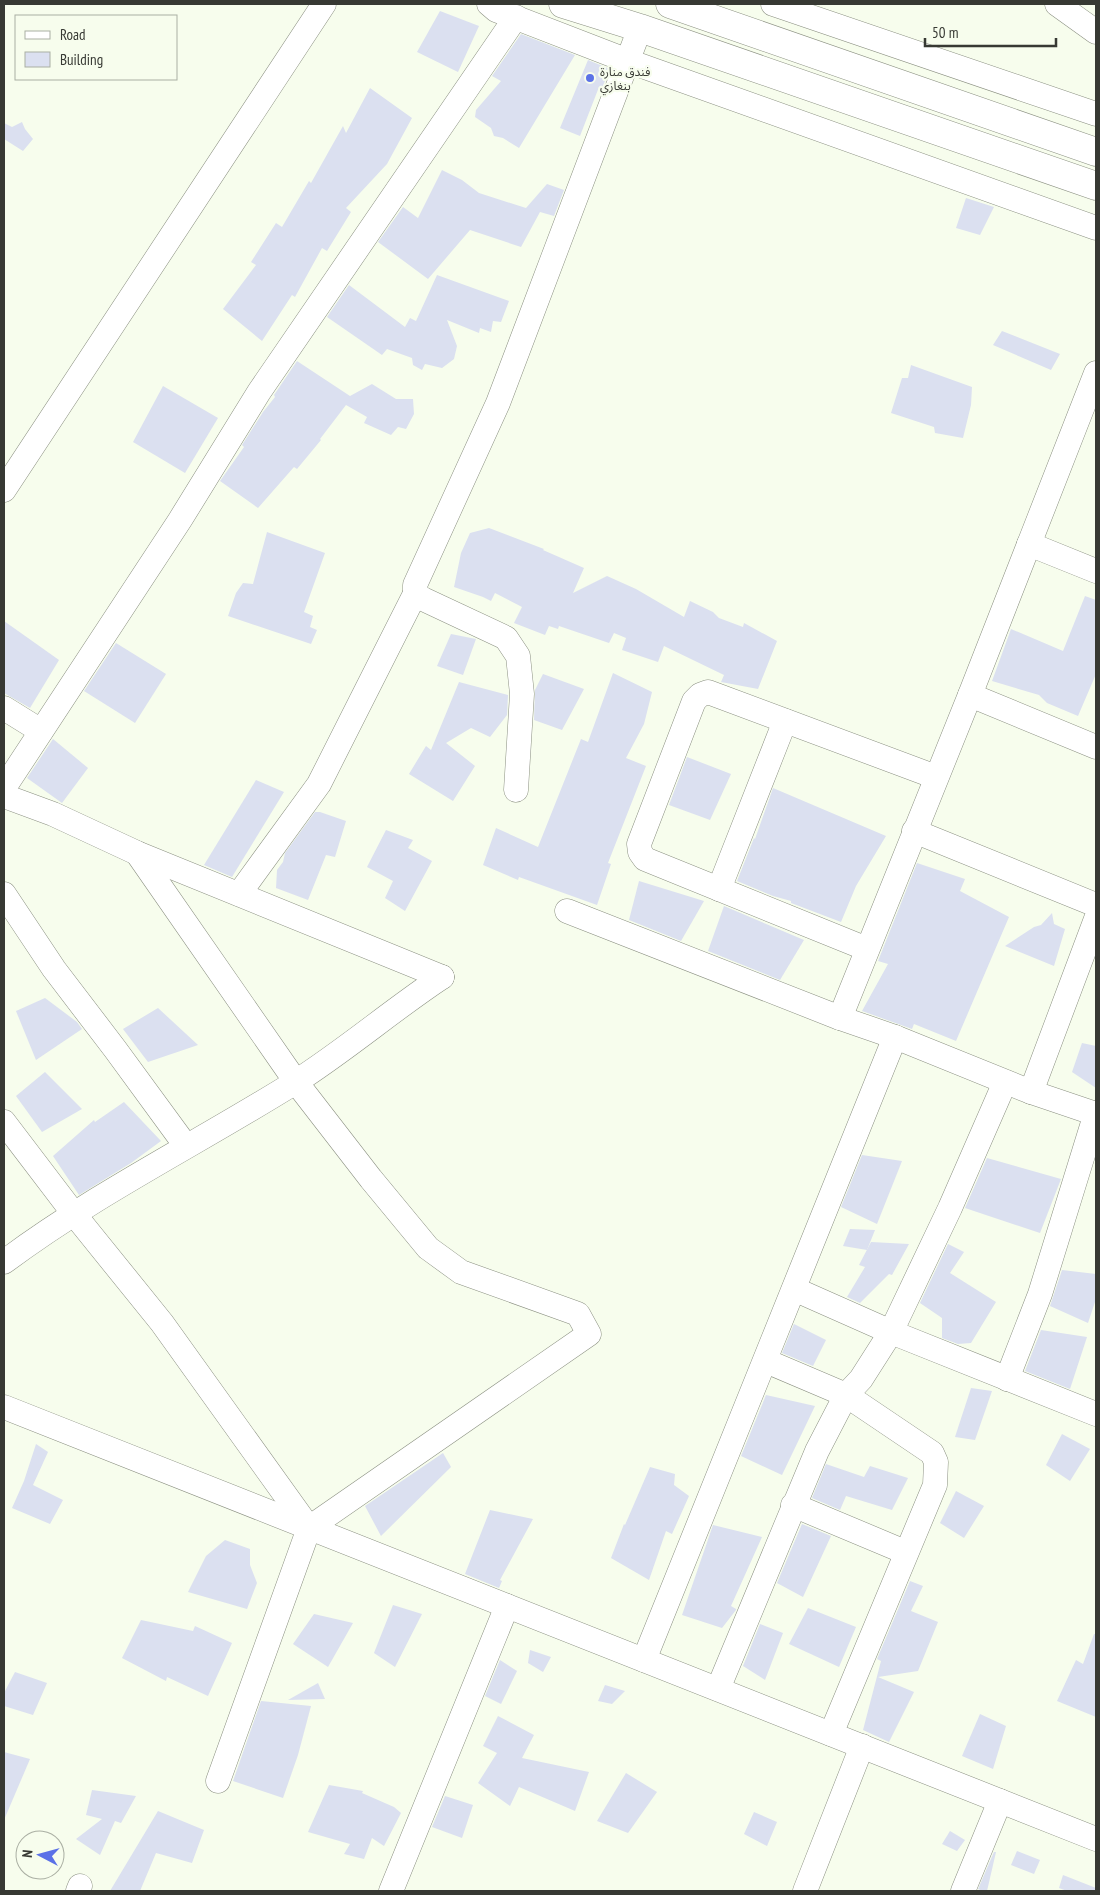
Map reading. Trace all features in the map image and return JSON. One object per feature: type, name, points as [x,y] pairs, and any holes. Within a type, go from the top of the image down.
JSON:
[{"type":"highway","points":[[563,4],[640,28],[1096,186]]},
{"type":"highway","points":[[670,4],[1096,152]]},
{"type":"street","points":[[4,490],[324,4]]},
{"type":"street","points":[[489,4],[496,10],[628,61],[1096,228]]},
{"type":"street","points":[[773,4],[1096,114]]},
{"type":"street","points":[[1057,4],[1096,32]]},
{"type":"street","points":[[4,788],[180,520],[259,392],[516,17]]},
{"type":"street","points":[[239,894],[320,784],[415,594],[415,585],[498,403],[640,28]]},
{"type":"street","points":[[840,1018],[1029,544],[1092,397],[1096,373]]},
{"type":"street","points":[[1029,544],[1096,571]]},
{"type":"street","points":[[415,594],[506,638],[518,656],[522,694],[516,790]]},
{"type":"street","points":[[867,949],[645,859],[640,852],[640,844],[694,701],[700,695],[708,692],[936,777]]},
{"type":"street","points":[[970,694],[1096,747]]},
{"type":"street","points":[[4,708],[41,731]]},
{"type":"street","points":[[719,889],[785,721]]},
{"type":"street","points":[[4,796],[53,814],[137,853],[442,977],[411,997],[296,1082],[107,1192],[4,1262]]},
{"type":"street","points":[[914,831],[1096,905]]},
{"type":"street","points":[[137,853],[296,1082],[428,1248],[461,1272],[578,1314],[589,1334],[309,1528],[218,1781]]},
{"type":"street","points":[[4,894],[54,969],[115,1048],[186,1146]]},
{"type":"street","points":[[567,911],[840,1018],[896,1037],[1031,1092],[1096,1114],[1040,1294],[1007,1379]]},
{"type":"street","points":[[1031,1092],[1096,919]]},
{"type":"street","points":[[644,1660],[896,1037]]},
{"type":"street","points":[[718,1689],[816,1451],[846,1395],[861,1380],[891,1332],[950,1208],[1005,1082]]},
{"type":"street","points":[[4,1122],[74,1214],[162,1323],[309,1528]]},
{"type":"street","points":[[794,1289],[891,1332],[1096,1414]]},
{"type":"street","points":[[766,1361],[846,1395],[932,1453],[936,1462],[935,1484],[905,1552],[831,1734]]},
{"type":"street","points":[[4,1407],[1096,1839]]},
{"type":"street","points":[[793,1505],[905,1552]]},
{"type":"street","points":[[391,1891],[507,1606]]},
{"type":"street","points":[[805,1891],[862,1746]]},
{"type":"street","points":[[963,1891],[1000,1801]]},
{"type":"building","points":[[440,11],[479,26],[458,72],[417,52]]},
{"type":"building","points":[[521,34],[575,55],[519,148],[503,138],[494,136],[491,128],[475,117],[476,110],[501,81],[492,76]]},
{"type":"building","points":[[588,60],[610,69],[602,88],[599,87],[580,136],[560,128]]},
{"type":"building","points":[[370,88],[412,118],[387,164],[346,208],[351,212],[327,251],[322,248],[295,297],[292,295],[262,341],[223,309],[256,265],[251,262],[276,223],[282,227],[309,181],[311,183],[343,126],[346,133]]},
{"type":"building","points":[[22,122],[33,139],[23,151],[4,139],[4,123],[12,127]]},
{"type":"building","points":[[442,170],[462,180],[479,193],[526,208],[547,184],[564,190],[554,216],[540,212],[521,247],[470,230],[428,279],[378,242],[403,207],[418,218]]},
{"type":"building","points":[[966,198],[994,207],[980,235],[956,228]]},
{"type":"building","points":[[437,275],[509,301],[501,322],[493,321],[491,332],[480,328],[479,333],[447,320],[457,346],[454,359],[442,368],[425,364],[422,370],[413,365],[412,358],[387,349],[382,355],[327,317],[349,285],[405,327],[410,318],[416,321]]},
{"type":"building","points":[[1002,331],[1060,354],[1051,370],[993,345]]},
{"type":"building","points":[[297,361],[350,396],[372,384],[396,399],[413,399],[414,414],[406,429],[398,427],[391,435],[364,423],[367,417],[346,405],[297,469],[294,467],[258,508],[220,481],[244,447],[242,445]]},
{"type":"building","points":[[911,365],[972,387],[971,405],[963,438],[935,433],[934,427],[891,413],[902,378],[908,378]]},
{"type":"building","points":[[163,386],[218,418],[185,473],[133,442]]},
{"type":"building","points":[[489,528],[544,549],[584,568],[573,593],[607,576],[636,589],[684,617],[690,601],[713,612],[719,618],[743,627],[744,623],[777,641],[758,689],[721,682],[724,675],[664,646],[658,662],[622,650],[626,638],[614,633],[609,643],[559,626],[558,629],[549,626],[545,635],[514,623],[522,607],[495,593],[491,601],[454,587],[461,553],[470,533]]},
{"type":"building","points":[[267,532],[325,553],[304,612],[313,616],[310,627],[317,630],[311,644],[228,616],[236,593],[243,583],[253,584]]},
{"type":"building","points":[[1085,596],[1096,600],[1096,674],[1078,716],[1047,703],[1039,695],[992,681],[1011,629],[1063,651]]},
{"type":"building","points":[[4,621],[59,660],[30,708],[4,693]]},
{"type":"building","points":[[451,634],[476,639],[463,675],[437,666]]},
{"type":"building","points":[[116,643],[166,674],[135,723],[84,691]]},
{"type":"building","points":[[613,673],[652,692],[644,724],[626,758],[646,766],[608,863],[611,864],[597,905],[519,877],[518,880],[483,865],[496,828],[538,847],[581,739],[588,742]]},
{"type":"building","points":[[543,674],[584,689],[562,730],[534,720],[535,690]]},
{"type":"building","points":[[459,682],[508,695],[507,715],[490,737],[471,728],[446,743],[475,766],[453,801],[409,774],[426,746],[431,750]]},
{"type":"building","points":[[53,739],[88,768],[62,803],[27,778]]},
{"type":"building","points":[[687,757],[731,774],[710,820],[669,805]]},
{"type":"building","points":[[256,780],[284,792],[232,877],[204,865]]},
{"type":"building","points":[[773,788],[886,836],[856,886],[841,922],[737,881],[755,839]]},
{"type":"building","points":[[315,812],[346,821],[335,857],[326,855],[308,900],[276,888],[277,870],[283,862],[285,853]]},
{"type":"building","points":[[386,830],[413,840],[408,848],[432,861],[405,911],[385,898],[393,881],[367,867]]},
{"type":"building","points":[[917,863],[965,879],[960,891],[1009,917],[956,1041],[914,1024],[912,1029],[862,1011],[888,964],[878,961]]},
{"type":"building","points":[[639,881],[704,901],[681,941],[629,920]]},
{"type":"building","points":[[724,906],[804,940],[780,980],[708,951]]},
{"type":"building","points":[[1052,913],[1054,924],[1065,929],[1054,966],[1005,946],[1034,927],[1041,925]]},
{"type":"building","points":[[45,998],[77,1022],[82,1029],[36,1060],[16,1011]]},
{"type":"building","points":[[158,1008],[198,1045],[148,1062],[123,1029]]},
{"type":"building","points":[[1082,1043],[1096,1046],[1096,1088],[1072,1072]]},
{"type":"building","points":[[45,1072],[82,1109],[42,1132],[16,1096]]},
{"type":"building","points":[[124,1102],[161,1141],[131,1163],[79,1195],[53,1156],[94,1120],[95,1122]]},
{"type":"building","points":[[862,1155],[902,1161],[877,1224],[841,1207]]},
{"type":"building","points":[[987,1158],[1061,1179],[1040,1233],[965,1208]]},
{"type":"building","points":[[850,1229],[875,1230],[867,1250],[843,1246]]},
{"type":"building","points":[[871,1242],[909,1244],[892,1275],[889,1274],[860,1303],[847,1297],[865,1267],[859,1265]]},
{"type":"building","points":[[948,1244],[964,1252],[950,1273],[996,1302],[971,1343],[958,1344],[942,1338],[942,1318],[920,1303]]},
{"type":"building","points":[[1062,1270],[1096,1274],[1096,1299],[1088,1323],[1050,1306]]},
{"type":"building","points":[[794,1324],[826,1340],[813,1366],[782,1353]]},
{"type":"building","points":[[1041,1330],[1087,1337],[1070,1389],[1025,1371]]},
{"type":"building","points":[[971,1388],[992,1391],[975,1440],[955,1437]]},
{"type":"building","points":[[766,1395],[815,1406],[782,1475],[741,1456]]},
{"type":"building","points":[[1062,1434],[1090,1449],[1070,1481],[1046,1465]]},
{"type":"building","points":[[36,1444],[48,1452],[33,1485],[63,1500],[50,1524],[12,1508],[24,1481]]},
{"type":"building","points":[[443,1453],[451,1467],[381,1536],[365,1506]]},
{"type":"building","points":[[826,1464],[864,1477],[870,1466],[908,1478],[892,1510],[846,1496],[840,1510],[812,1498]]},
{"type":"building","points":[[650,1467],[675,1474],[674,1485],[689,1496],[672,1534],[666,1531],[649,1580],[611,1558]]},
{"type":"building","points":[[956,1491],[984,1506],[964,1538],[940,1523]]},
{"type":"building","points":[[490,1510],[533,1519],[500,1580],[502,1581],[499,1588],[465,1574]]},
{"type":"building","points":[[802,1524],[831,1536],[803,1597],[777,1583]]},
{"type":"building","points":[[713,1525],[762,1537],[731,1606],[736,1610],[722,1628],[682,1615]]},
{"type":"building","points":[[225,1540],[250,1549],[250,1565],[257,1583],[247,1609],[188,1592],[206,1556]]},
{"type":"building","points":[[910,1581],[923,1586],[911,1611],[938,1622],[918,1671],[878,1677],[914,1692],[889,1742],[863,1730],[881,1661],[877,1659]]},
{"type":"building","points":[[393,1605],[422,1614],[395,1667],[374,1653]]},
{"type":"building","points":[[808,1608],[856,1627],[839,1667],[789,1644]]},
{"type":"building","points":[[314,1614],[353,1623],[328,1667],[293,1644]]},
{"type":"building","points":[[141,1620],[193,1631],[195,1626],[232,1643],[208,1696],[167,1677],[166,1681],[122,1658]]},
{"type":"building","points":[[760,1624],[783,1633],[765,1680],[743,1666]]},
{"type":"building","points":[[1094,1634],[1096,1634],[1096,1717],[1057,1701],[1076,1660],[1083,1664]]},
{"type":"building","points":[[530,1650],[551,1657],[543,1672],[528,1663]]},
{"type":"building","points":[[500,1660],[517,1671],[501,1704],[485,1696]]},
{"type":"building","points":[[15,1672],[47,1683],[33,1715],[4,1706],[4,1693]]},
{"type":"building","points":[[318,1683],[325,1699],[288,1700]]},
{"type":"building","points":[[605,1685],[625,1691],[612,1704],[598,1701]]},
{"type":"building","points":[[261,1701],[311,1706],[298,1755],[283,1798],[233,1781]]},
{"type":"building","points":[[980,1714],[1006,1726],[993,1769],[962,1756]]},
{"type":"building","points":[[498,1716],[534,1735],[522,1758],[589,1772],[575,1811],[519,1787],[510,1806],[478,1783],[497,1753],[483,1746]]},
{"type":"building","points":[[4,1752],[30,1759],[4,1820]]},
{"type":"building","points":[[626,1773],[657,1792],[628,1833],[597,1821]]},
{"type":"building","points":[[329,1785],[363,1791],[362,1793],[394,1807],[401,1813],[384,1846],[372,1838],[364,1859],[344,1854],[350,1844],[308,1832]]},
{"type":"building","points":[[92,1790],[136,1796],[121,1823],[115,1821],[100,1855],[76,1839],[102,1819],[86,1815]]},
{"type":"building","points":[[445,1796],[473,1805],[462,1838],[432,1827]]},
{"type":"building","points":[[158,1811],[204,1830],[192,1863],[156,1853],[140,1891],[110,1891]]},
{"type":"building","points":[[754,1812],[777,1822],[767,1846],[744,1834]]},
{"type":"building","points":[[950,1831],[965,1840],[957,1851],[942,1844]]},
{"type":"building","points":[[1017,1851],[1040,1860],[1034,1874],[1011,1865]]},
{"type":"building","points":[[994,1852],[996,1852],[987,1891],[982,1891],[978,1889]]},
{"type":"building","points":[[1063,1875],[1096,1888],[1096,1891],[1067,1891],[1059,1888]]},
{"type":"place","name":"فندق منارة بنغازي","points":[[590,78]]}]
